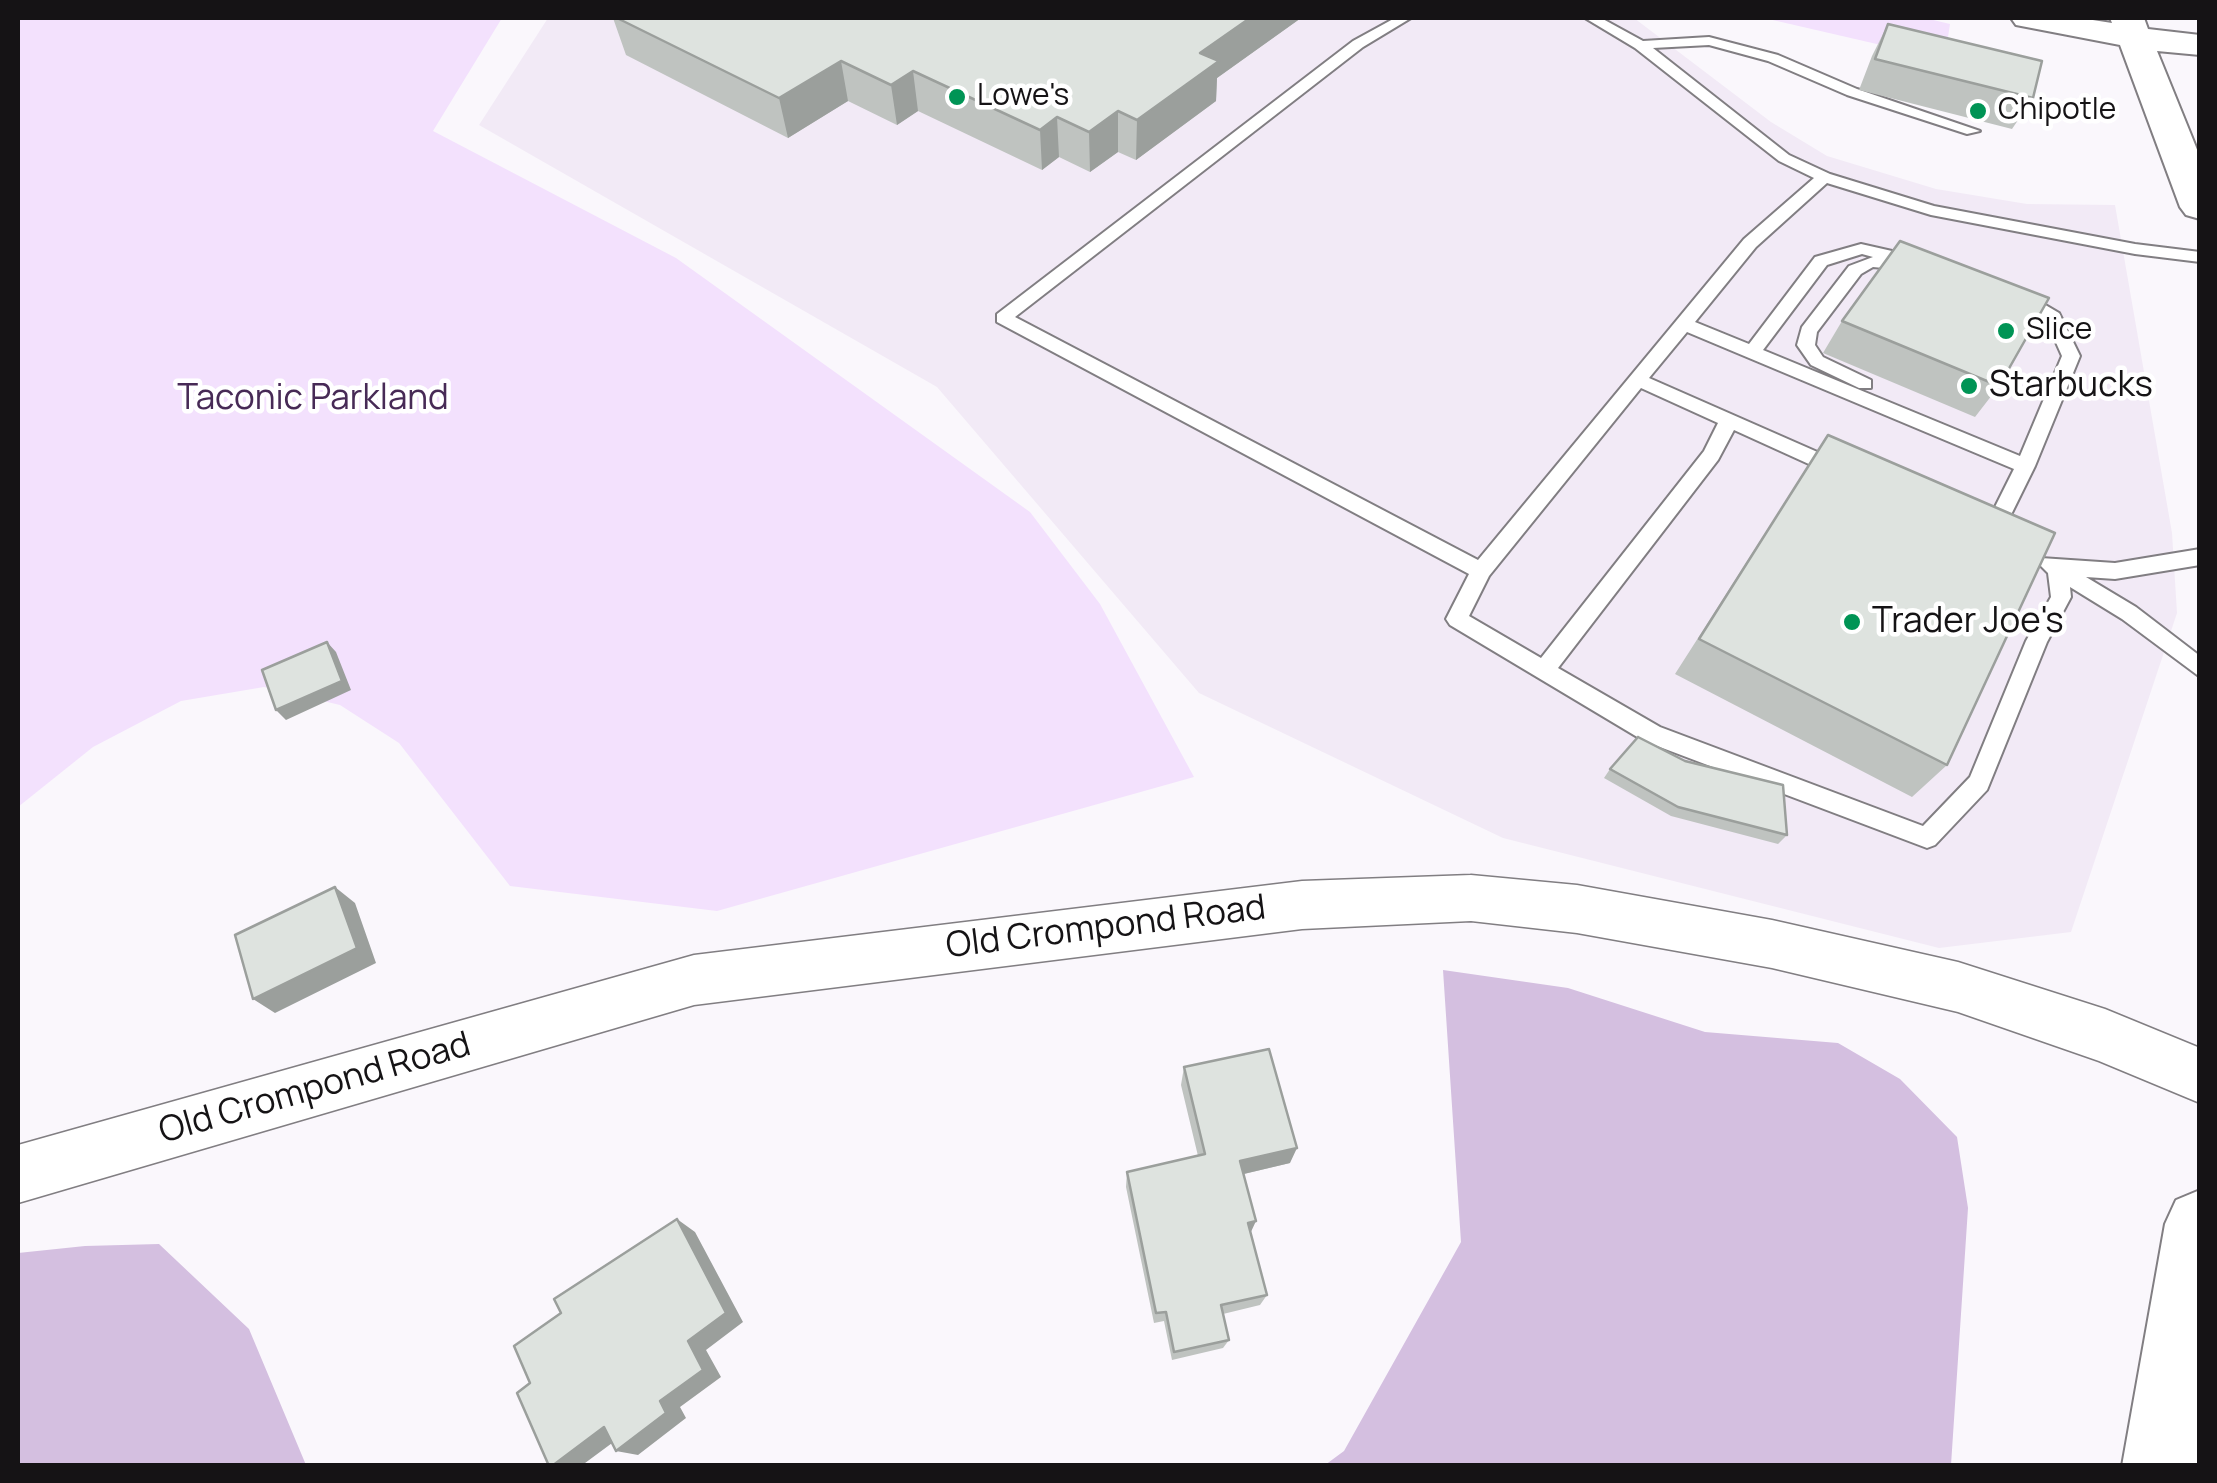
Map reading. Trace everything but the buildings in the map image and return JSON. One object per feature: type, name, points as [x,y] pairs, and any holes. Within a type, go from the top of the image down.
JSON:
[{"type":"highway","points":[[2028,18],[2131,28],[2200,45]]},
{"type":"highway","points":[[2131,28],[2182,112],[2200,208]]},
{"type":"highway","points":[[2160,1466],[2200,1224]]},
{"type":"street","name":"Old Crompond Road","points":[[18,1174],[694,980],[1302,905],[1471,898],[1577,909],[1772,944],[1958,987],[2105,1036],[2200,1076]]},
{"type":"lane","points":[[1404,18],[1358,44],[1003,318],[1481,571]]},
{"type":"lane","points":[[1592,18],[1640,44],[1784,158],[1824,178],[1948,214],[2200,257]]},
{"type":"lane","points":[[1640,44],[1709,41],[1757,54],[1852,92],[1972,131]]},
{"type":"lane","points":[[1824,178],[1761,231],[1481,571],[1457,620],[1652,734],[1927,838],[1978,784],[2037,640],[2061,597],[2058,567]]},
{"type":"lane","points":[[1752,352],[1821,261],[1861,249],[1930,272],[1872,262],[1855,270],[1808,331],[1806,345],[1817,362],[1921,408],[1941,432]]},
{"type":"lane","points":[[1998,288],[2031,302],[2052,318],[2071,356],[1998,540],[2058,567],[2200,668]]},
{"type":"lane","points":[[2007,308],[2034,322],[2071,356]]},
{"type":"lane","points":[[1684,324],[2025,466]]},
{"type":"lane","points":[[1638,380],[1851,475]]},
{"type":"lane","points":[[1544,670],[1711,455],[1729,421]]},
{"type":"lane","points":[[2058,567],[2115,571],[2200,557]]},
{"type":"shaded area","points":[[548,18],[1634,18],[1771,122],[1827,156],[1936,189],[2027,204],[2115,205],[2172,533],[2177,613],[2071,932],[1939,948],[1503,838],[1199,693],[937,387],[479,125]]},
{"type":"shaded area","points":[[1443,970],[1568,988],[1705,1032],[1838,1043],[1900,1079],[1957,1137],[1968,1208],[1951,1465],[1325,1465],[1344,1451],[1461,1242]]},
{"type":"shaded area","points":[[159,1244],[249,1329],[306,1465],[18,1465],[18,1253]]},
{"type":"green space","name":"Taconic Parkland","points":[[18,18],[502,18],[433,131],[676,258],[1030,512],[1100,604],[1194,777],[717,911],[510,886],[399,743],[340,705],[264,687],[181,701],[93,747],[18,807]]},
{"type":"green space","points":[[1764,18],[1925,18],[1950,24],[1946,50],[1894,48]]},
{"type":"place","name":"Lowe's","points":[[957,97]]},
{"type":"place","name":"Chipotle","points":[[1978,111]]},
{"type":"place","name":"Slice","points":[[2006,331]]},
{"type":"place","name":"Starbucks","points":[[1969,386]]},
{"type":"place","name":"Trader Joe's","points":[[1852,622]]}]
